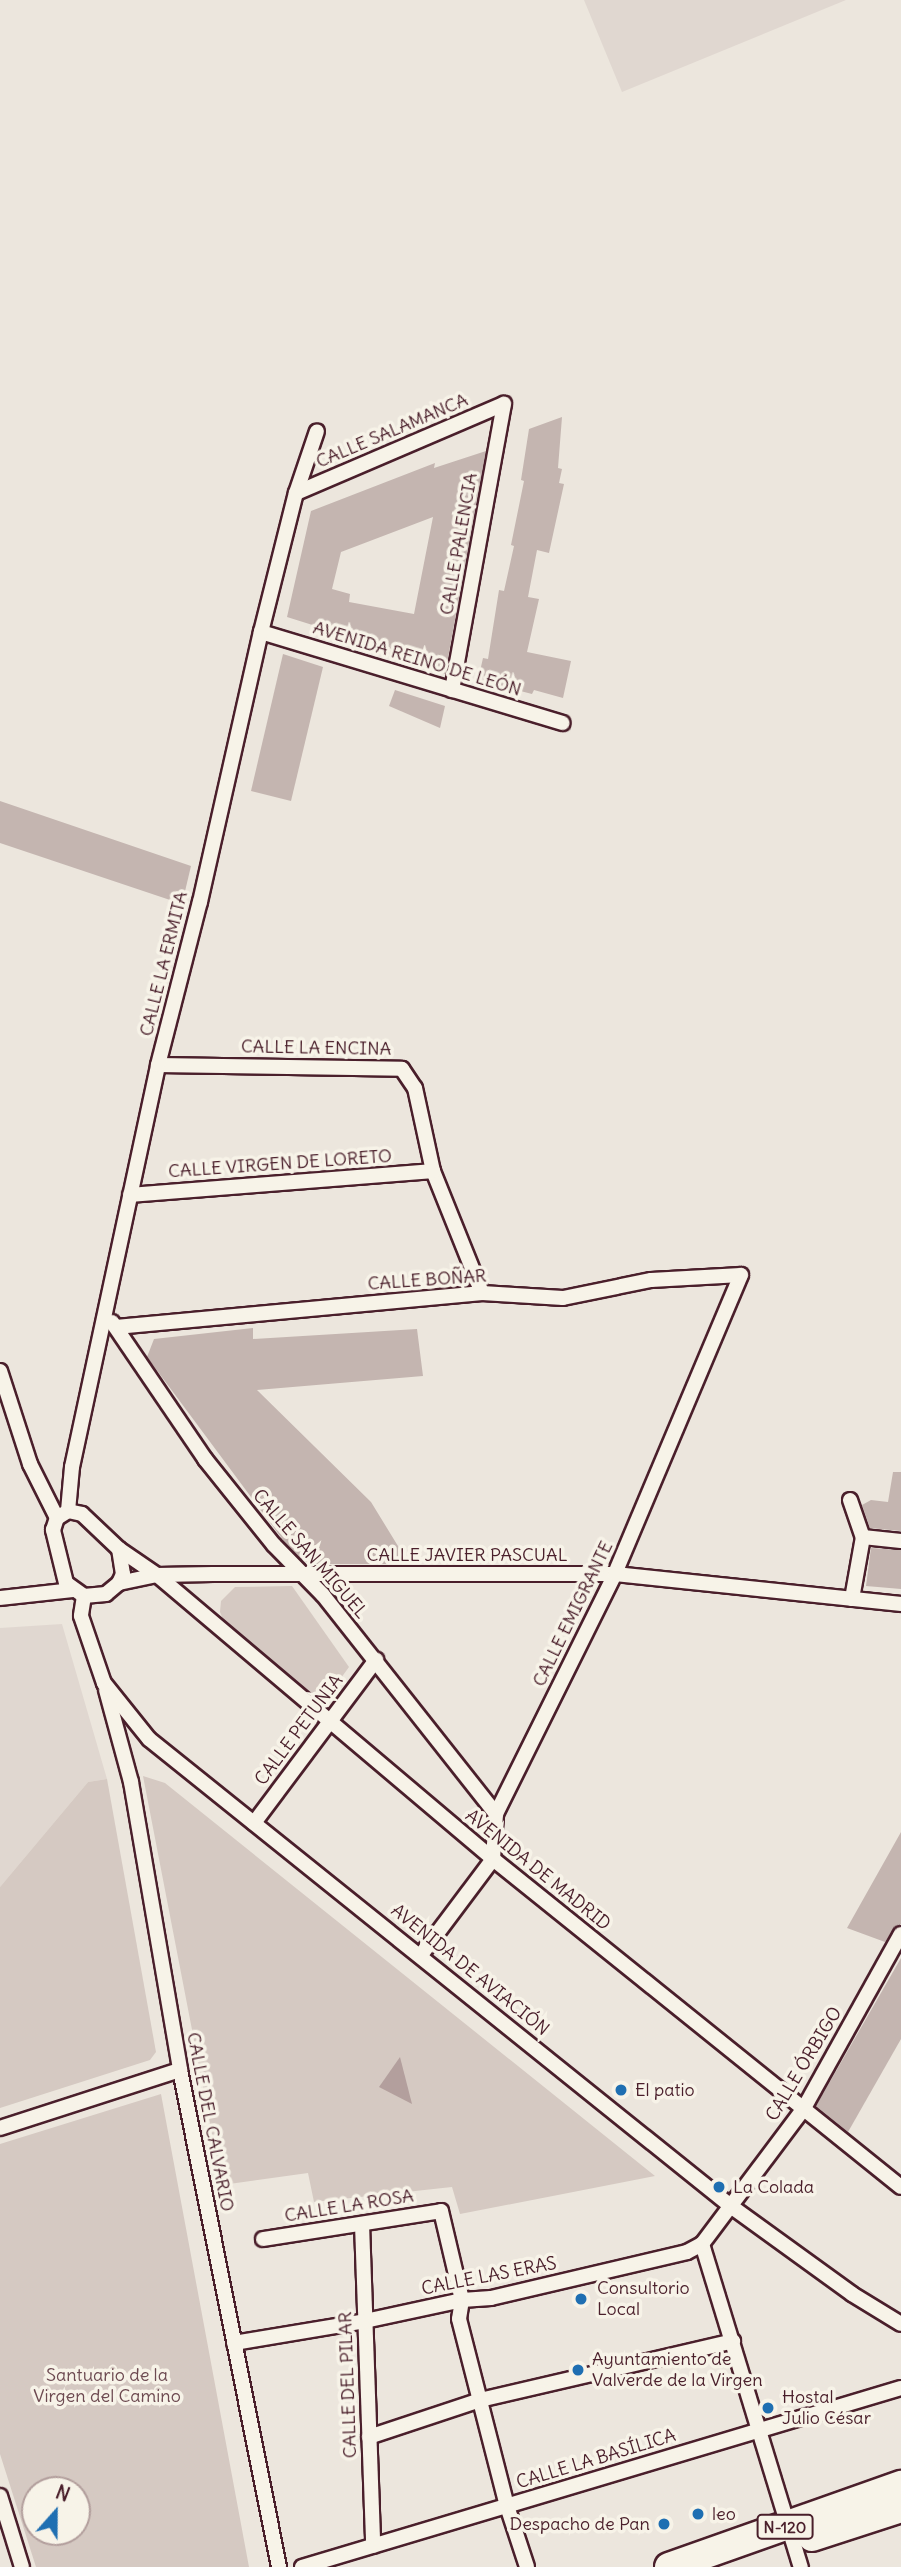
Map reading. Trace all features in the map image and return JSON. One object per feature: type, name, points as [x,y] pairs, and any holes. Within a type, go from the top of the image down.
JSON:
[{"type":"highway","name":"N-120","points":[[669,2567],[794,2545],[901,2485]]},
{"type":"highway","name":"N-120","points":[[719,2567],[794,2545],[901,2508]]},
{"type":"street","name":"CALLE SALAMANCA","points":[[296,493],[504,404]]},
{"type":"street","name":"CALLE PALENCIA","points":[[452,690],[504,404]]},
{"type":"street","name":"CALLE LA ERMITA","points":[[63,1515],[158,1065],[200,902],[261,632],[296,493],[317,430]]},
{"type":"street","name":"AVENIDA REINO DE LEÓN","points":[[261,632],[563,723]]},
{"type":"street","name":"CALLE LA ENCINA","points":[[158,1065],[402,1069],[415,1088],[433,1171],[482,1293]]},
{"type":"street","name":"CALLE VIRGEN DE LORETO","points":[[130,1195],[433,1171]]},
{"type":"street","name":"CALLE BOÑAR","points":[[116,1327],[482,1293],[563,1298],[651,1280],[741,1275]]},
{"type":"street","name":"CALLE EMIGRANTE","points":[[493,1859],[496,1814],[615,1574],[741,1275]]},
{"type":"street","name":"CALLE SAN MIGUEL","points":[[104,1312],[205,1459],[274,1545],[303,1574],[376,1660],[496,1814]]},
{"type":"street","points":[[0,1371],[30,1464],[63,1515]]},
{"type":"street","points":[[850,1500],[863,1537],[852,1599]]},
{"type":"street","points":[[63,1515],[82,1514],[120,1549],[157,1575]]},
{"type":"street","points":[[63,1515],[53,1530],[62,1574],[78,1593]]},
{"type":"street","points":[[863,1537],[901,1541]]},
{"type":"street","points":[[0,1598],[106,1594],[119,1583],[124,1564],[120,1549]]},
{"type":"street","points":[[44,1595],[62,1574]]},
{"type":"street","name":"CALLE JAVIER PASCUAL","points":[[119,1583],[157,1575],[615,1574],[901,1604]]},
{"type":"street","name":"AVENIDA DE MADRID","points":[[157,1575],[493,1859],[900,2185]]},
{"type":"street","name":"AVENIDA DE AVIACIÓN","points":[[78,1593],[81,1616],[104,1684],[149,1739],[732,2207],[852,2294],[901,2324]]},
{"type":"street","name":"CALLE PETUNIA","points":[[254,1823],[376,1660]]},
{"type":"street","name":"CALLE DEL CALVARIO","points":[[104,1684],[131,1782],[180,2070],[279,2567]]},
{"type":"street","points":[[421,1955],[493,1859]]},
{"type":"street","name":"CALLE ÓRBIGO","points":[[732,2207],[804,2108],[901,1934]]},
{"type":"street","points":[[0,2128],[180,2070]]},
{"type":"street","points":[[732,2207],[702,2244],[794,2545]]},
{"type":"street","name":"CALLE LA ROSA","points":[[263,2239],[441,2211],[462,2300]]},
{"type":"street","name":"CALLE DEL PILAR","points":[[362,2224],[373,2546]]},
{"type":"street","name":"CALLE LAS ERAS","points":[[234,2343],[365,2321],[462,2300],[491,2298],[688,2252],[702,2244]]},
{"type":"street","points":[[462,2300],[460,2319],[508,2506],[527,2567]]},
{"type":"street","points":[[369,2437],[480,2400],[733,2341]]},
{"type":"street","name":"CALLE LA BASÍLICA","points":[[302,2567],[901,2388]]},
{"type":"street","points":[[0,2496],[6,2538],[22,2567]]},
{"type":"shaded area","points":[[584,0],[846,0],[622,92]]},
{"type":"shaded area","points":[[62,1624],[107,1779],[88,1782],[0,1887],[0,1628]]},
{"type":"shaded area","points":[[400,2057],[412,2104],[379,2087]]},
{"type":"green space","points":[[292,1586],[349,1667],[322,1704],[224,1622],[220,1612],[221,1601],[235,1587]]},
{"type":"green space","points":[[143,1776],[165,1783],[655,2176],[460,2214],[452,2187],[314,2202],[308,2173],[222,2185]]},
{"type":"green space","points":[[107,1779],[156,2052],[150,2060],[0,2108],[0,1887],[88,1782]]},
{"type":"green space","name":"Santuario de la Virgen del Camino","points":[[161,2094],[249,2567],[36,2567],[29,2546],[91,2546],[91,2476],[21,2476],[21,2520],[0,2454],[0,2144]]},
{"type":"building","points":[[562,417],[558,468],[562,469],[559,483],[564,484],[549,553],[537,550],[528,597],[539,599],[527,652],[571,661],[563,698],[534,690],[532,694],[478,680],[483,658],[488,659],[499,590],[504,591],[514,546],[511,545],[524,481],[521,480],[529,429]]},
{"type":"building","points":[[486,451],[445,674],[386,656],[387,651],[337,637],[338,633],[287,617],[311,511],[435,463],[434,468]],"holes":[[[433,517],[414,614],[349,602],[350,594],[332,589],[341,552]]]},
{"type":"building","points":[[283,654],[323,667],[291,801],[251,791]]},
{"type":"building","points":[[395,690],[445,706],[440,728],[389,706]]},
{"type":"building","points":[[0,801],[191,866],[182,904],[0,843]]},
{"type":"building","points":[[253,1328],[253,1339],[417,1329],[423,1376],[257,1390],[371,1502],[409,1564],[313,1564],[302,1560],[286,1544],[147,1357],[154,1339]]},
{"type":"building","points":[[893,1472],[901,1472],[901,1531],[870,1528],[862,1505],[871,1500],[888,1502]]},
{"type":"building","points":[[871,1548],[901,1550],[901,1589],[866,1586]]},
{"type":"building","points":[[901,1832],[901,1924],[893,1929],[885,1942],[847,1928]]},
{"type":"building","points":[[901,1958],[901,2039],[848,2132],[816,2106]]},
{"type":"place","name":"El patio","points":[[621,2090]]},
{"type":"place","name":"La Colada","points":[[719,2187]]},
{"type":"place","name":"Consultorio Local","points":[[581,2299]]},
{"type":"place","name":"Ayuntamiento de Valverde de la Virgen","points":[[578,2370]]},
{"type":"place","name":"Hostal Julio César","points":[[768,2408]]},
{"type":"place","name":"leo","points":[[698,2514]]},
{"type":"place","name":"Despacho de Pan","points":[[664,2524]]}]
